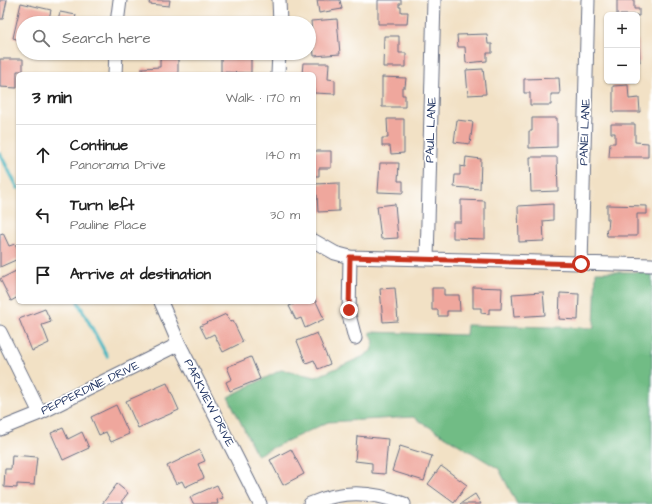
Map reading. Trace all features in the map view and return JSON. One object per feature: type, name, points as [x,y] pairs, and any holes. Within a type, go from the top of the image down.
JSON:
[{"type":"street","points":[[118,16],[120,0]]},
{"type":"street","points":[[279,0],[280,16]]},
{"type":"street","name":"PAUL LANE","points":[[427,259],[434,0]]},
{"type":"street","name":"PANEI LANE","points":[[581,264],[588,0]]},
{"type":"street","points":[[115,72],[116,60]]},
{"type":"street","points":[[278,72],[279,60]]},
{"type":"street","points":[[316,242],[334,253],[350,257],[652,265]]},
{"type":"street","points":[[350,257],[349,315],[355,338]]},
{"type":"street","name":"PARKVIEW DRIVE","points":[[162,304],[179,344],[260,504]]},
{"type":"street","points":[[0,332],[40,413]]},
{"type":"street","name":"PEPPERDINE DRIVE","points":[[0,429],[40,413],[179,344]]},
{"type":"street","points":[[310,504],[331,496],[359,493],[378,496],[404,504]]},
{"type":"green space","points":[[596,272],[652,272],[652,504],[517,504],[499,469],[413,417],[328,422],[257,455],[228,397],[281,370],[316,377],[362,357],[371,351],[374,342],[370,332],[466,335],[467,325],[594,328]]},
{"type":"building","points":[[0,0],[7,0],[3,19],[0,19]]},
{"type":"building","points":[[150,0],[170,0],[169,6],[149,4]]},
{"type":"building","points":[[317,0],[340,0],[342,9],[319,13]]},
{"type":"building","points":[[378,0],[401,0],[399,7],[401,7],[401,12],[408,12],[407,24],[378,24]]},
{"type":"building","points":[[617,0],[634,0],[634,9],[639,9],[639,12],[617,12]]},
{"type":"building","points":[[21,3],[51,10],[50,16],[18,16]]},
{"type":"building","points":[[60,12],[76,15],[76,16],[59,16]]},
{"type":"building","points":[[337,19],[340,54],[316,56],[316,21]]},
{"type":"building","points":[[16,25],[16,39],[13,38]]},
{"type":"building","points":[[487,34],[488,44],[492,44],[492,53],[487,53],[487,61],[466,63],[465,47],[458,47],[457,35]]},
{"type":"building","points":[[384,36],[399,36],[399,53],[406,53],[406,67],[383,67]]},
{"type":"building","points":[[0,59],[23,60],[23,71],[16,72],[16,88],[0,87]]},
{"type":"building","points":[[160,60],[178,60],[178,72],[142,72],[142,68],[160,67]]},
{"type":"building","points":[[221,60],[251,60],[251,72],[221,72]]},
{"type":"building","points":[[303,63],[329,63],[328,79],[335,80],[335,94],[316,93],[316,72],[302,72]]},
{"type":"building","points":[[483,69],[486,94],[468,95],[466,70]]},
{"type":"building","points":[[382,77],[406,78],[405,87],[402,87],[402,95],[405,95],[405,107],[382,107]]},
{"type":"building","points":[[559,78],[560,94],[551,94],[551,105],[530,105],[530,93],[524,93],[524,79]]},
{"type":"building","points":[[628,85],[629,99],[639,98],[640,112],[613,112],[613,86]]},
{"type":"building","points":[[532,118],[557,118],[557,147],[529,148],[529,131],[532,131]]},
{"type":"building","points":[[387,119],[404,119],[404,153],[391,154],[390,146],[382,146],[382,138],[388,138]]},
{"type":"building","points":[[457,120],[473,122],[470,144],[454,142]]},
{"type":"building","points":[[611,124],[635,124],[635,142],[648,143],[648,157],[609,157],[610,143],[615,143],[615,133],[611,133]]},
{"type":"building","points":[[316,151],[331,151],[331,168],[319,168],[319,176],[316,176]]},
{"type":"building","points":[[466,157],[481,159],[480,189],[454,187],[455,175],[460,175],[460,166],[465,167]]},
{"type":"building","points":[[530,157],[557,157],[558,191],[531,192]]},
{"type":"building","points":[[380,163],[399,163],[398,181],[403,181],[403,193],[378,192]]},
{"type":"building","points":[[339,183],[339,211],[318,212],[316,184]]},
{"type":"building","points":[[461,200],[485,201],[485,239],[453,238],[453,222],[461,222]]},
{"type":"building","points":[[395,204],[398,238],[381,239],[377,206]]},
{"type":"building","points":[[553,204],[553,220],[543,221],[544,241],[519,242],[518,206]]},
{"type":"building","points":[[607,205],[647,206],[647,214],[637,214],[637,236],[607,236],[606,229],[608,229],[609,219],[607,219]]},
{"type":"building","points":[[3,233],[9,246],[15,244],[16,260],[0,267],[0,234]]},
{"type":"building","points":[[16,271],[16,298],[11,301],[0,279]]},
{"type":"building","points":[[473,287],[502,288],[501,309],[489,309],[489,314],[481,313],[481,308],[473,308]]},
{"type":"building","points":[[395,288],[398,321],[383,322],[380,289]]},
{"type":"building","points":[[432,288],[444,288],[444,295],[459,295],[460,311],[447,311],[447,316],[438,316],[438,310],[432,310]]},
{"type":"building","points":[[543,292],[545,315],[514,317],[512,294]]},
{"type":"building","points":[[560,293],[579,294],[578,320],[559,319]]},
{"type":"building","points":[[316,301],[324,319],[305,328],[301,318],[296,320],[289,306],[294,304],[316,304]]},
{"type":"building","points":[[45,309],[51,322],[42,325],[49,343],[32,351],[19,319]]},
{"type":"building","points":[[226,314],[230,322],[233,321],[243,342],[223,352],[214,334],[206,338],[200,326]]},
{"type":"building","points":[[317,333],[330,364],[318,369],[314,360],[306,363],[297,341]]},
{"type":"building","points":[[251,357],[260,379],[230,391],[226,382],[232,379],[227,367]]},
{"type":"building","points":[[167,383],[179,410],[138,428],[126,401]]},
{"type":"building","points":[[116,405],[129,434],[111,442],[106,432],[99,435],[91,417]]},
{"type":"building","points":[[63,428],[68,439],[82,432],[89,448],[63,460],[51,433]]},
{"type":"building","points":[[357,436],[388,439],[385,474],[372,473],[372,463],[355,461]]},
{"type":"building","points":[[400,446],[432,456],[424,481],[392,471]]},
{"type":"building","points":[[291,449],[304,474],[283,485],[270,460]]},
{"type":"building","points":[[200,450],[205,461],[198,464],[204,478],[185,487],[182,481],[176,484],[167,466]]},
{"type":"building","points":[[12,455],[37,457],[34,485],[17,484],[17,488],[4,487],[5,469],[11,469]]},
{"type":"building","points":[[441,466],[467,485],[454,503],[428,484]]},
{"type":"building","points":[[117,484],[128,493],[121,502],[124,504],[102,504]]},
{"type":"building","points":[[217,485],[223,498],[217,500],[218,504],[193,504],[190,497]]},
{"type":"building","points":[[475,494],[481,504],[460,504]]},
{"type":"waterway","points":[[0,154],[16,184]]},
{"type":"waterway","points":[[79,304],[107,356]]},
{"type":"route","points":[[349,310],[350,257],[581,264]]}]
